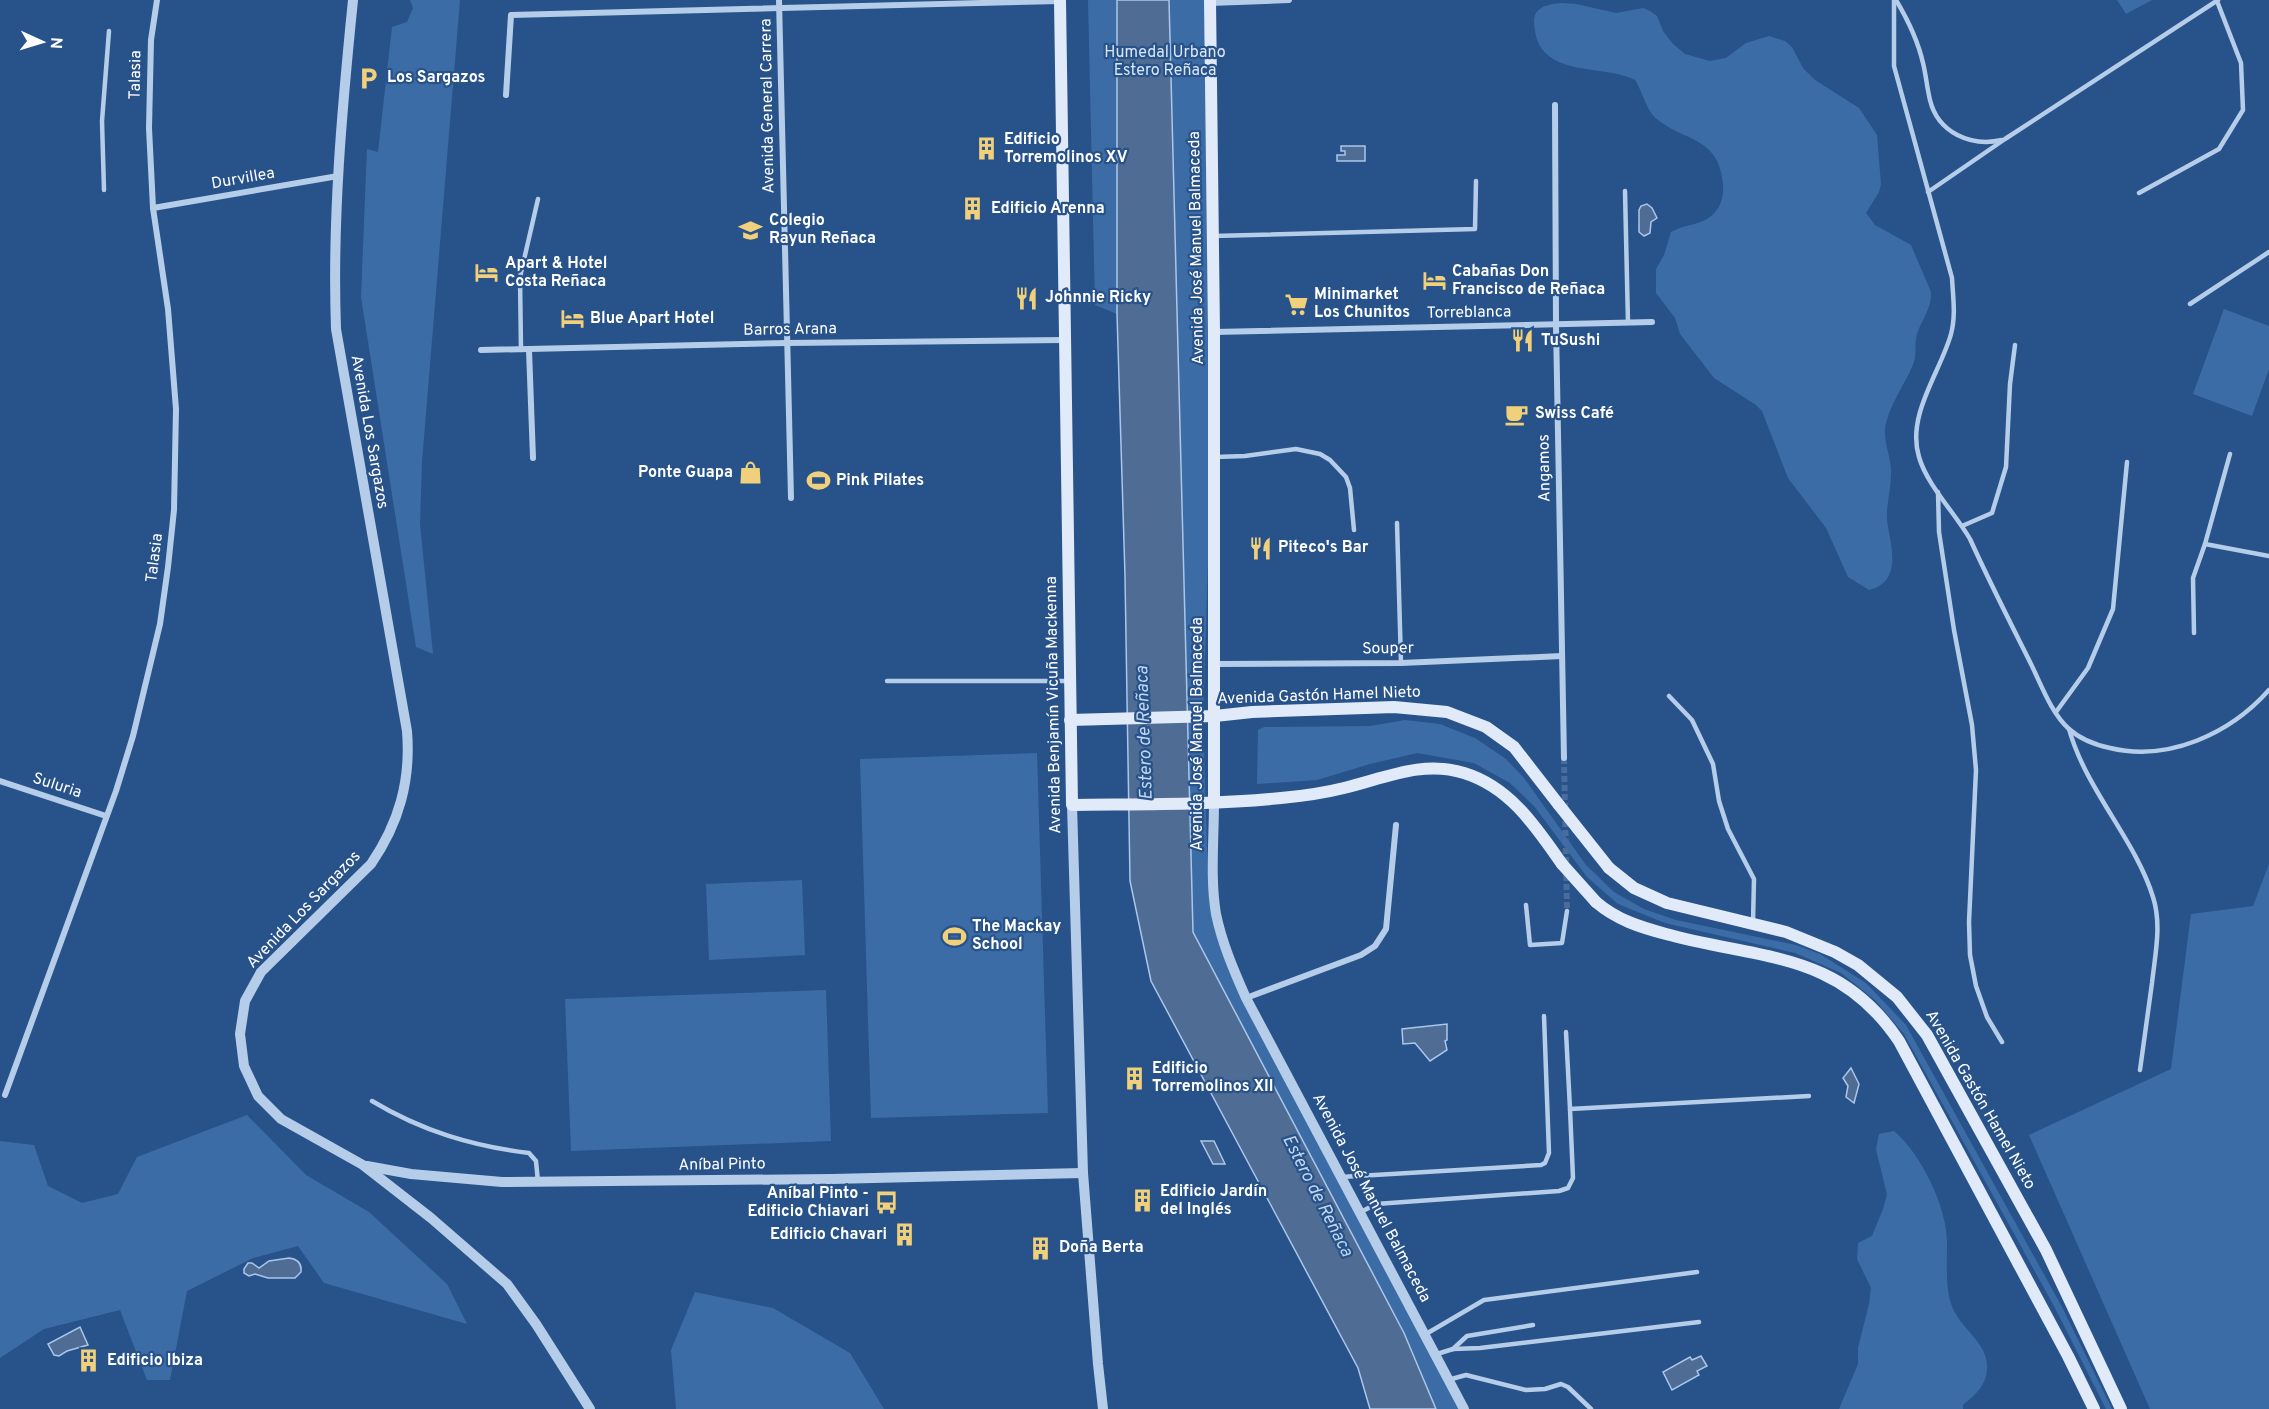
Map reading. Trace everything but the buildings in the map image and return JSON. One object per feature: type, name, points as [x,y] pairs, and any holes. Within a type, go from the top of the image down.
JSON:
[{"type":"main road","name":"Avenida Benjamín Vicuña Mackenna","points":[[1060,1],[1072,805]]},
{"type":"main road","name":"Avenida José Manuel Balmaceda","points":[[1210,2],[1215,457],[1214,802]]},
{"type":"main road","name":"Avenida Gastón Hamel Nieto","points":[[1070,720],[1215,717],[1252,712],[1394,707],[1447,712],[1486,727],[1514,747],[1609,868],[1634,888],[1666,903],[1794,935],[1835,952],[1879,981],[1913,1015],[1939,1056],[2046,1250],[2121,1409]]},
{"type":"main road","points":[[1072,805],[1214,802],[1303,796],[1345,788],[1413,769],[1446,769],[1479,778],[1504,793],[1539,831],[1562,864],[1596,902],[1615,916],[1639,927],[1679,938],[1767,955],[1815,969],[1848,986],[1877,1011],[1899,1041],[2094,1409]]},
{"type":"street","name":"Talasia","points":[[5,1095],[133,736],[148,681],[163,601],[174,510],[176,460],[173,360],[153,208],[149,75],[157,0]]},
{"type":"street","name":"Avenida Los Sargazos","points":[[353,0],[338,176],[334,280],[336,329],[407,731],[408,770],[400,808],[383,846],[357,879],[261,972],[245,1001],[240,1034],[244,1066],[258,1096],[269,1108],[295,1128],[363,1165],[431,1218],[507,1284],[536,1324],[590,1409]]},
{"type":"street","name":"Avenida General Carrera","points":[[779,0],[791,498]]},
{"type":"street","points":[[1210,2],[1289,0]]},
{"type":"street","points":[[506,95],[511,15],[1060,1]]},
{"type":"street","name":"Angamos","points":[[1555,105],[1556,326],[1564,758]]},
{"type":"street","name":"Durvillea","points":[[153,208],[338,176]]},
{"type":"street","name":"Torreblanca","points":[[1214,332],[1556,326],[1652,322]]},
{"type":"street","name":"Barros Arana","points":[[481,350],[1064,340]]},
{"type":"street","points":[[529,350],[532,458]]},
{"type":"street","name":"Souper","points":[[1215,664],[1401,663],[1562,656]]},
{"type":"street","name":"Suluria","points":[[0,782],[106,816]]},
{"type":"street","name":"Avenida José Manuel Balmaceda","points":[[1214,802],[1216,915],[1233,968],[1246,998],[1464,1409]]},
{"type":"street","name":"Avenida Benjamín Vicuña Mackenna","points":[[1072,805],[1083,1173],[1103,1409]]},
{"type":"street","points":[[1246,998],[1361,955],[1375,946],[1386,929],[1396,825]]},
{"type":"street","name":"Aníbal Pinto","points":[[363,1165],[458,1180],[538,1182],[844,1179],[1083,1173]]},
{"type":"lane","points":[[1895,0],[1909,21],[1923,62],[1930,101],[1940,120],[1955,134],[1967,140],[1979,142],[2005,139]]},
{"type":"lane","points":[[1895,0],[1894,66],[1952,278],[1954,311],[1952,331],[1946,349],[1932,376],[1922,405],[1918,428],[1918,456],[1938,492],[1962,526],[2056,712],[2069,729],[2076,754],[2145,876],[2154,899],[2158,921],[2157,943],[2140,1070]]},
{"type":"lane","points":[[1928,192],[2217,1],[2241,63],[2243,110],[2219,149],[2139,193]]},
{"type":"lane","points":[[104,190],[102,121],[109,31]]},
{"type":"lane","points":[[1213,236],[1475,229],[1476,181]]},
{"type":"lane","points":[[1625,191],[1628,323]]},
{"type":"lane","points":[[521,350],[520,277],[538,199]]},
{"type":"lane","points":[[2190,304],[2269,252]]},
{"type":"lane","points":[[1962,526],[1992,513],[2006,467],[2010,384],[2015,345]]},
{"type":"lane","points":[[1215,457],[1245,456],[1296,449],[1308,450],[1325,457],[1339,467],[1350,488],[1353,530]]},
{"type":"lane","points":[[2194,633],[2193,578],[2230,454]]},
{"type":"lane","points":[[2056,712],[2088,668],[2113,609],[2127,462]]},
{"type":"lane","points":[[1938,492],[1939,532],[1972,725],[1976,770],[1969,922],[1970,955],[1976,986],[1987,1017],[2002,1042]]},
{"type":"lane","points":[[1397,523],[1401,663]]},
{"type":"lane","points":[[2205,544],[2269,556]]},
{"type":"lane","points":[[887,681],[1070,681]]},
{"type":"lane","points":[[2069,729],[2096,745],[2124,752],[2148,753],[2169,749],[2215,732],[2243,715],[2269,690]]},
{"type":"lane","points":[[1670,696],[1692,720],[1713,764],[1719,801],[1728,829],[1754,879],[1753,924]]},
{"type":"lane","points":[[1526,905],[1530,945],[1562,943],[1567,911]]},
{"type":"lane","points":[[1341,1177],[1541,1166],[1545,1163],[1549,1154],[1544,1016]]},
{"type":"lane","points":[[1360,1212],[1376,1204],[1563,1190],[1571,1184],[1573,1178],[1566,1032]]},
{"type":"lane","points":[[1570,1110],[1809,1096]]},
{"type":"lane","points":[[372,1101],[410,1122],[437,1133],[494,1149],[529,1153],[536,1161],[538,1182]]},
{"type":"lane","points":[[1424,1335],[1484,1300],[1697,1272]]},
{"type":"lane","points":[[1435,1354],[1453,1349],[1491,1347],[1699,1322]]},
{"type":"lane","points":[[1453,1349],[1467,1336],[1533,1325]]},
{"type":"lane","points":[[1448,1380],[1466,1376],[1526,1390],[1545,1389],[1561,1384],[1568,1387],[1591,1409]]},
{"type":"green space","points":[[410,0],[460,0],[422,462],[420,524],[433,654],[416,647],[361,297],[367,149],[378,152],[392,27],[407,22],[413,8]]},
{"type":"green space","name":"Humedal Urbano Estero Reñaca","points":[[1088,0],[1209,0],[1213,400],[1203,720],[1208,882],[1221,942],[1459,1409],[1387,1409],[1176,1010],[1117,282],[1117,314],[1095,305]]},
{"type":"green space","points":[[2117,0],[2152,0],[2126,14]]},
{"type":"green space","points":[[1561,3],[1616,13],[1643,8],[1657,16],[1663,31],[1685,54],[1710,61],[1726,58],[1746,43],[1769,36],[1785,41],[1792,47],[1803,68],[1815,80],[1859,108],[1877,135],[1881,184],[1879,192],[1866,213],[1875,225],[1911,245],[1931,292],[1928,308],[1916,337],[1914,362],[1888,416],[1886,425],[1885,438],[1891,469],[1887,520],[1892,561],[1887,579],[1880,585],[1869,590],[1848,577],[1826,528],[1788,478],[1762,411],[1714,378],[1680,334],[1675,318],[1656,293],[1656,269],[1664,255],[1671,232],[1706,220],[1714,214],[1721,202],[1723,184],[1715,157],[1700,143],[1658,120],[1648,107],[1635,80],[1622,75],[1576,67],[1549,56],[1540,46],[1534,18],[1541,8]]},
{"type":"green space","points":[[2224,309],[2269,326],[2269,369],[2252,416],[2193,394]]},
{"type":"green space","points":[[1405,720],[1440,724],[1475,738],[1506,759],[1524,778],[1586,865],[1614,892],[1644,909],[1676,920],[1796,945],[1820,954],[1866,983],[1906,1025],[2062,1307],[2112,1409],[2106,1409],[2055,1308],[1904,1034],[1875,1000],[1841,973],[1795,953],[1665,923],[1618,904],[1587,877],[1534,806],[1510,783],[1474,763],[1417,753],[1317,780],[1257,784],[1258,730],[1264,727],[1370,726]]},
{"type":"green space","name":"The Mackay School","points":[[1037,753],[1048,1113],[871,1118],[860,759]]},
{"type":"green space","points":[[2269,864],[2269,1409],[2150,1409],[2029,1135],[2171,1069],[2191,914],[2253,906]]},
{"type":"green space","points":[[802,880],[805,955],[709,960],[706,884]]},
{"type":"green space","points":[[826,990],[831,1141],[571,1151],[565,999]]},
{"type":"green space","points":[[247,1115],[306,1175],[369,1212],[447,1284],[467,1324],[324,1283],[298,1246],[253,1258],[187,1291],[170,1380],[147,1380],[120,1310],[44,1329],[0,1358],[0,1141],[34,1145],[48,1186],[82,1203],[118,1194],[137,1157]]},
{"type":"green space","points":[[1894,1131],[1914,1153],[1938,1199],[1946,1230],[1950,1302],[1957,1316],[1984,1352],[1986,1360],[1987,1368],[1983,1385],[1963,1405],[1963,1409],[1839,1409],[1858,1364],[1858,1348],[1871,1288],[1857,1259],[1858,1243],[1872,1236],[1887,1195],[1876,1149],[1879,1134]]},
{"type":"green space","points":[[695,1292],[773,1308],[850,1353],[884,1409],[676,1409],[671,1350]]},
{"type":"water","name":"Humedal Urbano Estero Reñaca","points":[[1117,0],[1169,0],[1193,932],[1404,1333],[1436,1409],[1370,1409],[1358,1368],[1151,981],[1130,881],[1125,576],[1117,314]]},
{"type":"water","points":[[1341,146],[1365,146],[1365,161],[1337,161],[1337,155],[1345,155],[1345,151],[1341,151]]},
{"type":"water","points":[[1647,204],[1657,218],[1651,222],[1650,233],[1644,236],[1639,232],[1639,210],[1641,206]]},
{"type":"water","points":[[1447,1024],[1447,1040],[1445,1041],[1447,1050],[1430,1061],[1415,1043],[1403,1044],[1402,1029]]},
{"type":"water","points":[[1851,1068],[1859,1084],[1854,1103],[1846,1097],[1848,1086],[1843,1078]]},
{"type":"water","points":[[1201,1141],[1214,1141],[1225,1164],[1213,1164]]},
{"type":"water","points":[[289,1258],[297,1260],[301,1266],[301,1272],[295,1278],[268,1278],[255,1274],[249,1276],[244,1273],[248,1263],[259,1268],[269,1261]]},
{"type":"water","points":[[80,1327],[88,1345],[67,1351],[59,1356],[54,1355],[48,1344]]},
{"type":"water","points":[[1701,1356],[1707,1366],[1697,1371],[1699,1375],[1672,1390],[1663,1372],[1690,1357],[1692,1360]]},
{"type":"tunnel","points":[[1564,758],[1567,911]]},
{"type":"place","name":"Los Sargazos","points":[[369,78]]},
{"type":"place","name":"Edificio Torremolinos XV","points":[[986,149]]},
{"type":"place","name":"Edificio Arenna","points":[[973,209]]},
{"type":"place","name":"Colegio Rayun Reñaca","points":[[751,230]]},
{"type":"place","name":"Apart & Hotel Costa Reñaca","points":[[487,273]]},
{"type":"place","name":"Cabañas Don Francisco de Reñaca","points":[[1434,281]]},
{"type":"place","name":"Johnnie Ricky","points":[[1027,298]]},
{"type":"place","name":"Minimarket Los Chunitos","points":[[1296,304]]},
{"type":"place","name":"Blue Apart Hotel","points":[[572,319]]},
{"type":"place","name":"TuSushi","points":[[1523,341]]},
{"type":"place","name":"Swiss Café","points":[[1517,414]]},
{"type":"place","name":"Ponte Guapa","points":[[751,473]]},
{"type":"place","name":"Pink Pilates","points":[[818,481]]},
{"type":"place","name":"Piteco's Bar","points":[[1260,548]]},
{"type":"place","name":"The Mackay School","points":[[954,936]]},
{"type":"place","name":"Edificio Torremolinos XII","points":[[1134,1078]]},
{"type":"place","name":"Edificio Jardín del Inglés","points":[[1142,1201]]},
{"type":"place","name":"Aníbal Pinto - Edificio Chiavari","points":[[887,1203]]},
{"type":"place","name":"Edificio Chavari","points":[[905,1235]]},
{"type":"place","name":"Doña Berta","points":[[1041,1248]]},
{"type":"place","name":"Edificio Ibiza","points":[[89,1361]]},
{"type":"water label","name":"Estero de Reñaca","points":[[1145,733]]},
{"type":"water label","name":"Estero de Reñaca","points":[[1317,1196]]}]
